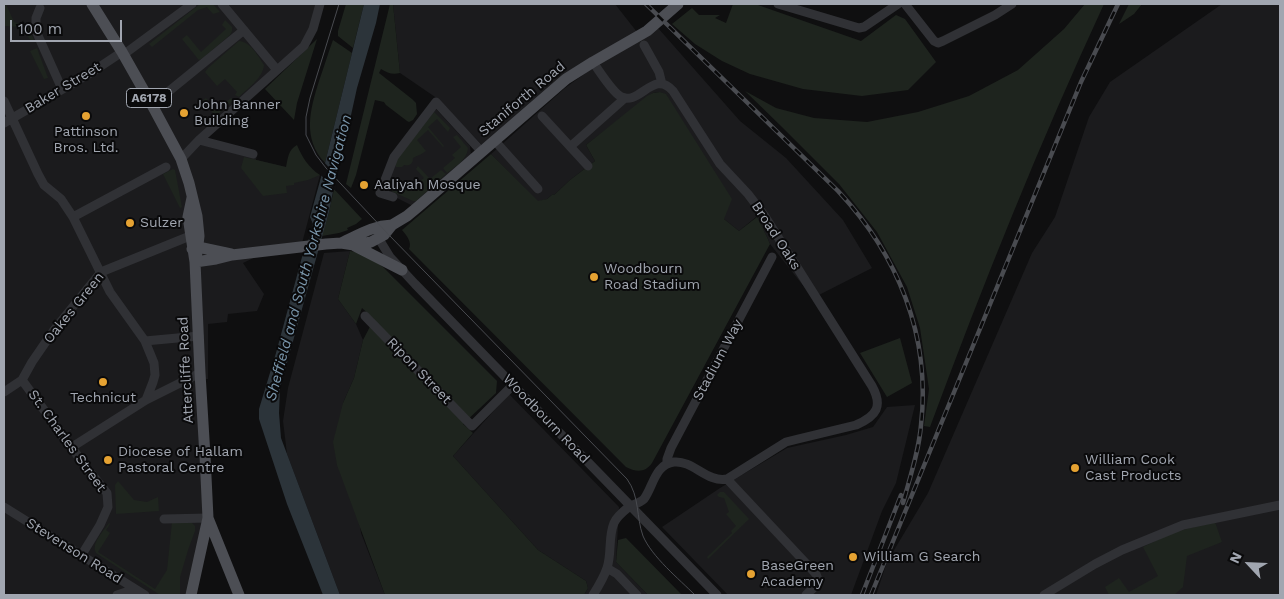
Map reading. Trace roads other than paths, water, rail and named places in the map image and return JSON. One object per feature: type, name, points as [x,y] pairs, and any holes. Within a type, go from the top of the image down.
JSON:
[{"type":"main road","name":"Attercliffe Road","points":[[92,4],[123,54],[181,159],[197,216],[199,236],[195,248],[195,262],[208,518],[191,595]]},
{"type":"main road","name":"Staniforth Road","points":[[348,242],[363,232],[407,216],[566,79],[647,31],[675,7]]},
{"type":"main road","name":"Attercliffe Road","points":[[192,198],[188,217],[190,236],[195,248]]},
{"type":"main road","points":[[379,239],[378,234],[386,225]]},
{"type":"main road","name":"Staniforth Road","points":[[195,262],[216,259],[232,254],[348,242],[363,244],[379,239]]},
{"type":"main road","points":[[348,242],[402,270]]},
{"type":"main road","name":"Staniforth Road","points":[[195,248],[232,254]]},
{"type":"main road","points":[[208,518],[239,595]]},
{"type":"street","name":"Baker Street","points":[[8,121],[123,54],[192,4]]},
{"type":"street","points":[[222,4],[277,70]]},
{"type":"street","points":[[181,159],[199,140],[306,43],[314,29],[320,4]]},
{"type":"street","points":[[778,4],[859,28],[864,27],[898,4]]},
{"type":"street","points":[[905,4],[934,41],[938,43],[995,15],[1012,4]]},
{"type":"street","points":[[41,5],[36,18],[36,31],[62,89]]},
{"type":"street","points":[[152,105],[244,30]]},
{"type":"street","name":"Broad Oaks","points":[[644,44],[659,72],[662,84],[668,86],[673,92],[720,164],[748,194],[764,215],[872,386],[878,399],[875,412],[864,422],[786,442],[727,479]]},
{"type":"street","points":[[593,62],[616,93],[625,98],[632,98],[649,87],[662,84]]},
{"type":"street","points":[[571,146],[625,98]]},
{"type":"street","points":[[4,101],[8,121],[44,185],[61,199],[74,216],[110,292],[145,341],[154,363],[155,375],[146,400]]},
{"type":"street","points":[[393,197],[380,192],[392,161],[436,102],[482,152]]},
{"type":"street","points":[[542,116],[588,166]]},
{"type":"street","points":[[199,140],[253,154]]},
{"type":"street","points":[[495,141],[538,189]]},
{"type":"street","points":[[74,216],[166,167]]},
{"type":"street","name":"Oakes Green","points":[[4,392],[22,380],[54,330],[101,272],[190,236]]},
{"type":"street","name":"Woodbourn Road","points":[[379,239],[390,257],[402,270],[717,595]]},
{"type":"street","name":"Stadium Way","points":[[593,595],[607,568],[614,523],[631,506],[643,500],[657,473],[667,463],[671,448],[772,258]]},
{"type":"street","name":"Ripon Street","points":[[365,316],[472,426],[513,385]]},
{"type":"street","points":[[145,341],[199,336]]},
{"type":"street","points":[[72,447],[146,400],[200,373]]},
{"type":"street","name":"St. Charles Street","points":[[22,380],[107,493],[108,507],[100,525],[81,556]]},
{"type":"street","points":[[667,463],[679,462],[718,480],[727,479],[816,574],[818,579],[817,585],[806,595]]},
{"type":"street","points":[[1044,595],[1094,564],[1122,550],[1183,525],[1280,505]]},
{"type":"street","name":"Stevenson Road","points":[[4,507],[139,593]]},
{"type":"street","points":[[164,519],[208,518]]},
{"type":"street","points":[[607,568],[617,574],[637,595]]},
{"type":"street","points":[[117,595],[139,593]]},
{"type":"water","name":"Sheffield and South Yorkshire Navigation","points":[[364,4],[380,4],[357,88],[329,212],[280,388],[281,438],[340,595],[323,595],[287,504],[259,419],[259,409],[302,257],[310,236],[313,224],[310,217]]},
{"type":"tram line","points":[[339,4],[306,117],[306,135],[316,155],[387,233],[627,479],[634,493],[641,529],[647,544],[666,567],[695,595]]},
{"type":"railway","points":[[646,4],[838,191],[878,242],[893,270],[906,299],[915,329],[921,360],[923,392],[918,444],[903,503]]},
{"type":"railway","points":[[871,595],[1081,82],[1118,4]]},
{"type":"railway","points":[[862,595],[901,495]]},
{"type":"place","name":"John Banner Building","points":[[184,113]]},
{"type":"place","name":"Pattinson Bros. Ltd.","points":[[86,116]]},
{"type":"place","name":"Aaliyah Mosque","points":[[364,185]]},
{"type":"place","name":"Sulzer","points":[[130,223]]},
{"type":"place","name":"Woodbourn Road Stadium","points":[[594,277]]},
{"type":"place","name":"Technicut","points":[[103,382]]},
{"type":"place","name":"Diocese of Hallam Pastoral Centre","points":[[108,460]]},
{"type":"place","name":"William Cook Cast Products","points":[[1075,468]]},
{"type":"place","name":"William G Search","points":[[853,557]]},
{"type":"place","name":"BaseGreen Academy","points":[[751,574]]}]
